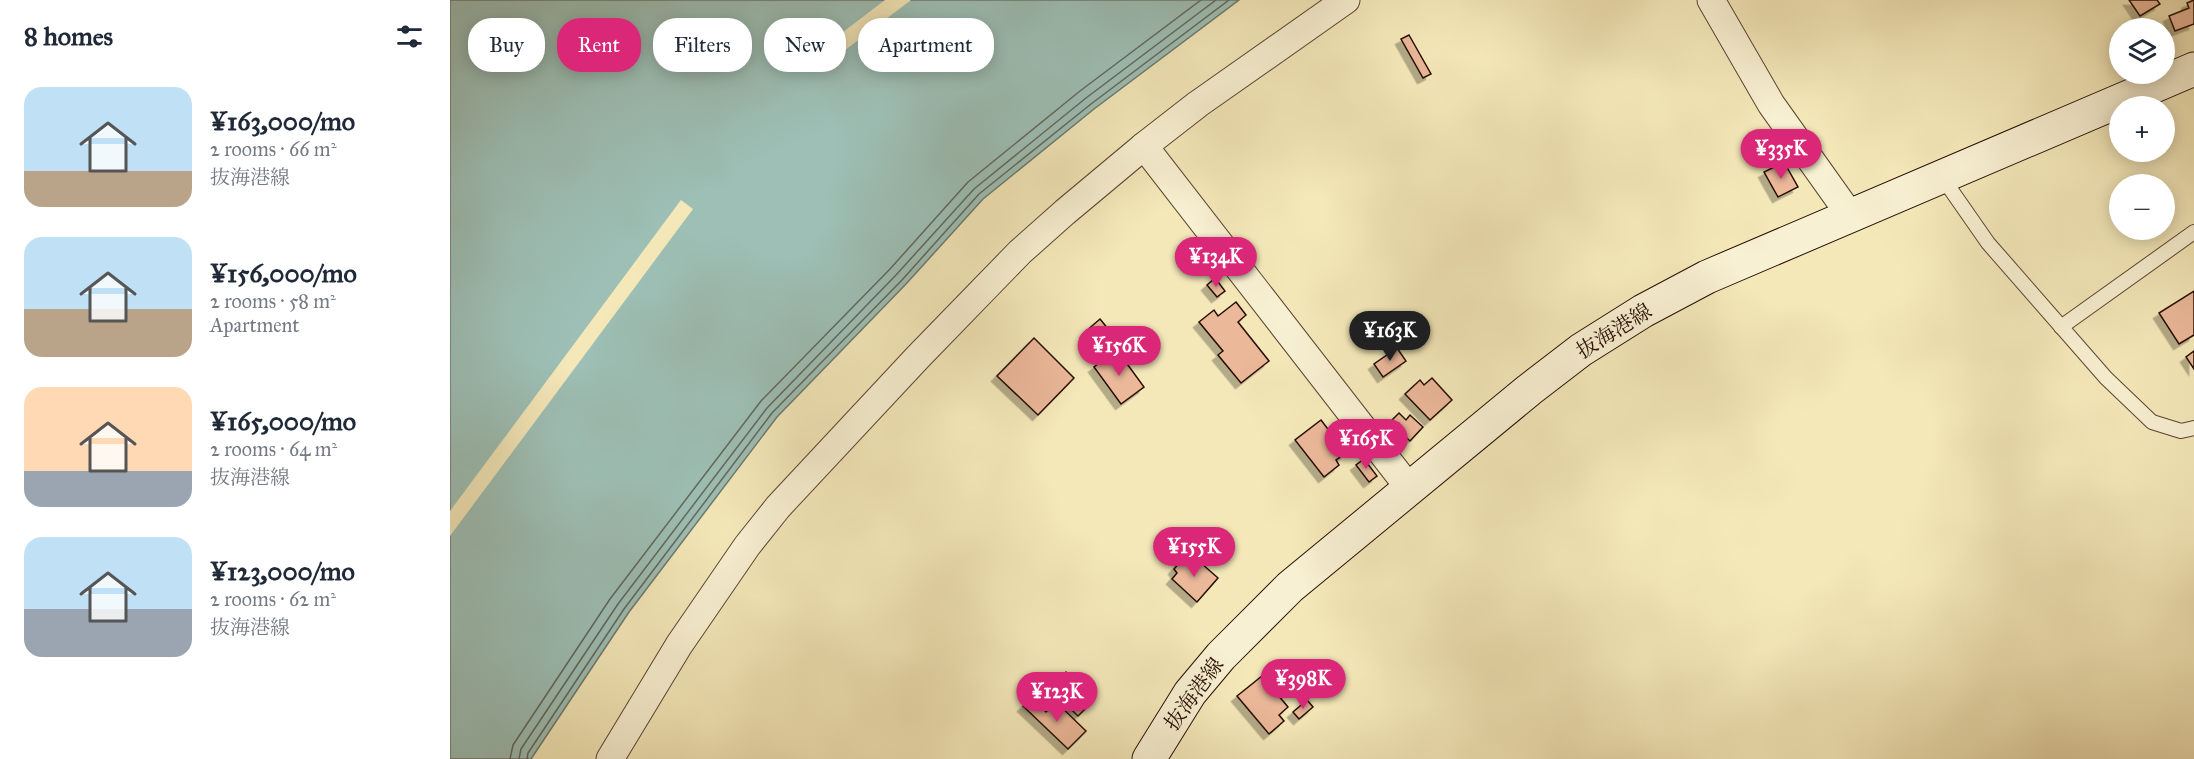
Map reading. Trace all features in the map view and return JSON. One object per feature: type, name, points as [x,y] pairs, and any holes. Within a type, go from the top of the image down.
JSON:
[{"type":"main road","name":"抜海港線","points":[[1149,759],[1190,693],[1256,619],[1290,587],[1529,390],[1581,350],[1643,311],[1707,277],[2194,69]]},
{"type":"street","points":[[610,759],[679,645],[747,546],[778,507],[918,357],[1020,252],[1144,146],[1198,104],[1346,0]]},
{"type":"street","points":[[1711,0],[1771,104],[1850,215]]},
{"type":"street","points":[[1144,146],[1410,489]]},
{"type":"lane","points":[[1942,177],[1988,243],[2106,378],[2152,422],[2181,430],[2194,428]]},
{"type":"lane","points":[[2061,327],[2194,232]]},
{"type":"water","points":[[450,0],[1239,0],[1094,109],[983,199],[906,284],[777,417],[629,612],[531,759],[450,759]]},
{"type":"pier","points":[[885,0],[911,0],[887,18],[861,18]]},
{"type":"pier","points":[[858,21],[858,40],[846,49],[846,30]]},
{"type":"pier","points":[[681,200],[693,209],[450,536],[450,511]]},
{"type":"building","points":[[2129,0],[2157,0],[2160,4],[2140,16]]},
{"type":"building","points":[[2194,0],[2194,24],[2175,31],[2175,18],[2169,16],[2189,8],[2187,3]]},
{"type":"building","points":[[1409,35],[1431,74],[1423,78],[1401,39]]},
{"type":"building","points":[[1784,162],[1798,187],[1778,197],[1764,172]]},
{"type":"building","points":[[1215,278],[1225,291],[1217,297],[1207,285]]},
{"type":"building","points":[[2194,291],[2194,335],[2179,344],[2159,313]]},
{"type":"building","points":[[1236,302],[1246,315],[1238,322],[1269,361],[1241,383],[1218,355],[1223,351],[1199,322],[1214,310],[1218,316]]},
{"type":"building","points":[[1100,319],[1117,340],[1102,352],[1085,332]]},
{"type":"building","points":[[1034,338],[1074,378],[1038,415],[997,376]]},
{"type":"building","points":[[1397,348],[1406,361],[1383,377],[1374,364]]},
{"type":"building","points":[[1117,350],[1144,387],[1121,404],[1094,367]]},
{"type":"building","points":[[2194,351],[2194,369],[2186,357]]},
{"type":"building","points":[[1432,378],[1452,400],[1430,420],[1405,394],[1420,380],[1424,385]]},
{"type":"building","points":[[1399,413],[1406,420],[1410,415],[1423,427],[1410,441],[1390,422]]},
{"type":"building","points":[[1321,420],[1346,453],[1336,460],[1339,465],[1324,477],[1295,440]]},
{"type":"building","points":[[1364,459],[1377,476],[1369,482],[1356,465]]},
{"type":"building","points":[[1193,556],[1218,578],[1197,602],[1172,579],[1177,573],[1174,569],[1184,558],[1188,561]]},
{"type":"building","points":[[1066,672],[1094,700],[1078,716],[1050,689]]},
{"type":"building","points":[[1262,676],[1288,707],[1279,715],[1284,721],[1269,734],[1237,696]]},
{"type":"building","points":[[1032,698],[1046,712],[1056,702],[1086,731],[1068,749],[1023,706]]},
{"type":"building","points":[[1307,700],[1313,707],[1299,719],[1293,712]]}]
